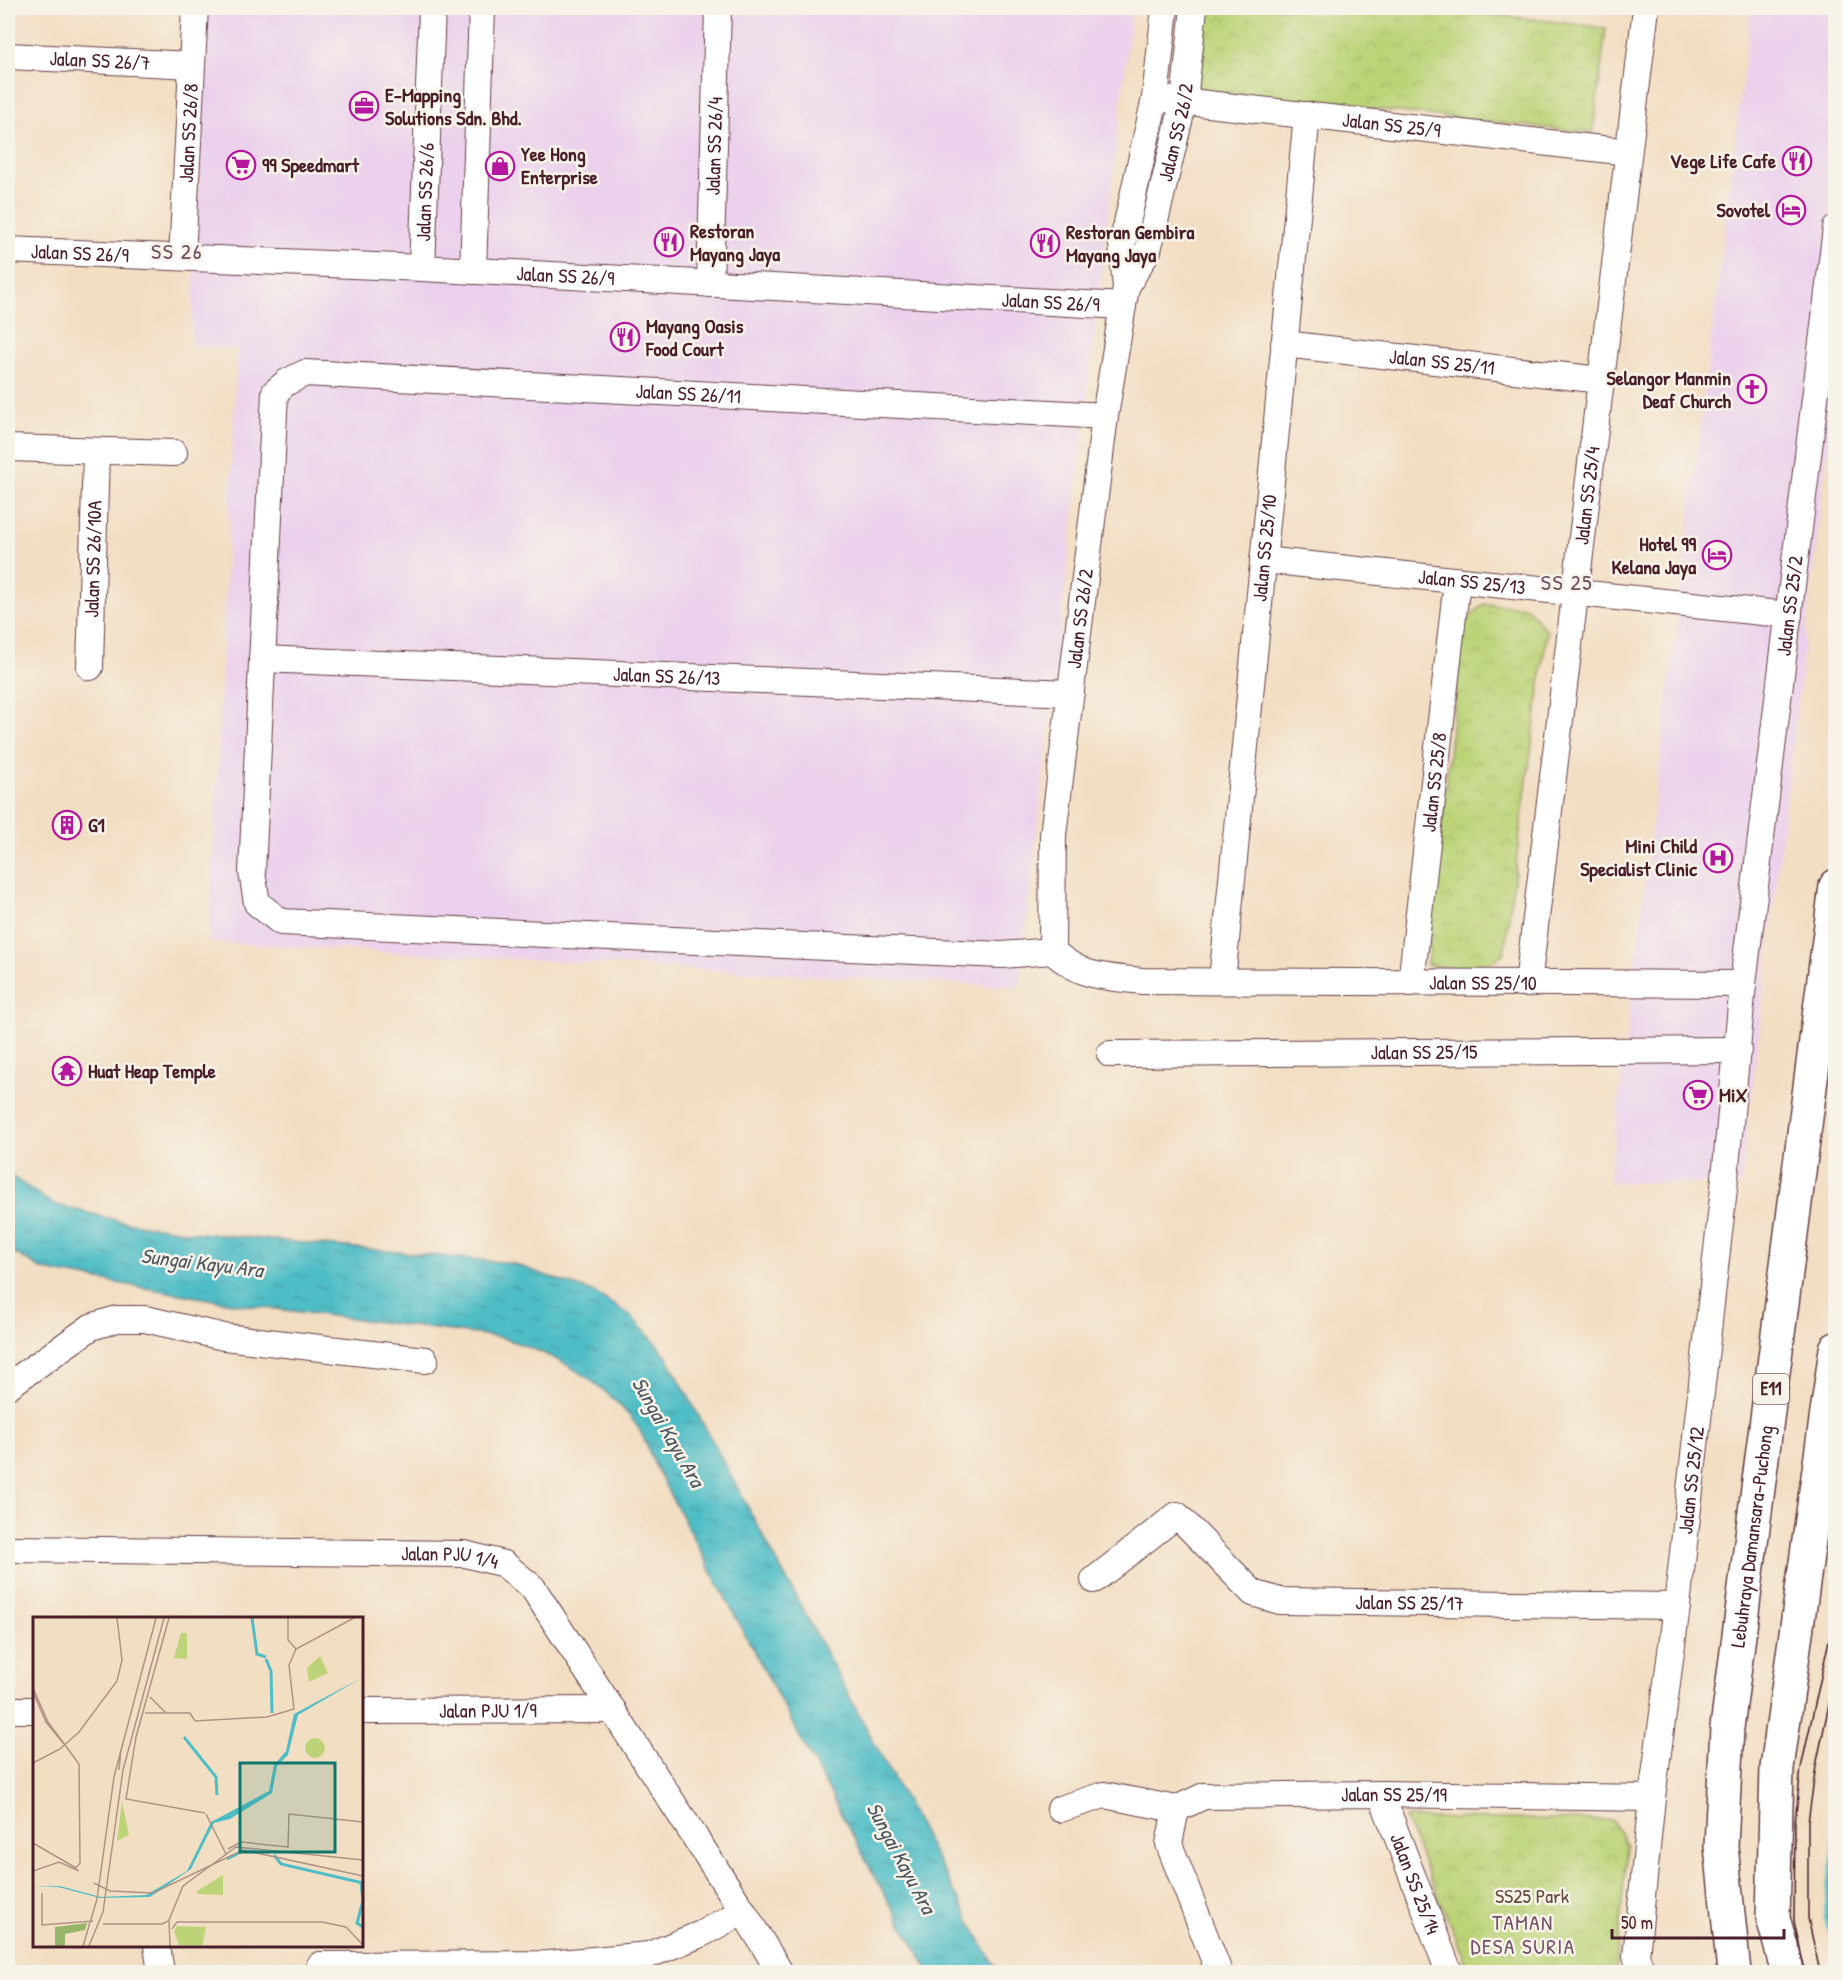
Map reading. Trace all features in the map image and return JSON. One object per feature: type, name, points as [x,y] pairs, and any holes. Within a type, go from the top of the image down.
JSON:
[{"type":"highway","name":"Lebuhraya Damansara–Puchong","points":[[1734,1972],[1721,1846],[1727,1728],[1836,886]]},
{"type":"highway","points":[[1788,1972],[1773,1918],[1777,1768],[1836,1349]]},
{"type":"street","name":"Jalan SS 26/8","points":[[182,257],[195,8]]},
{"type":"street","name":"Jalan SS 26/6","points":[[422,268],[432,8]]},
{"type":"street","points":[[473,271],[482,8]]},
{"type":"street","name":"Jalan SS 26/4","points":[[710,284],[718,8]]},
{"type":"street","name":"Jalan SS 26/2","points":[[1052,951],[1053,835],[1105,416],[1125,296],[1122,245],[1155,98],[1165,8]]},
{"type":"street","name":"Jalan SS 26/2","points":[[1125,296],[1148,250],[1184,101],[1194,8]]},
{"type":"street","name":"Jalan SS 25/4","points":[[1528,984],[1646,8]]},
{"type":"street","name":"Jalan SS 26/7","points":[[8,57],[192,65]]},
{"type":"street","name":"Jalan SS 25/9","points":[[1155,98],[1628,152]]},
{"type":"street","name":"Jalan SS 25/10","points":[[1222,981],[1307,115]]},
{"type":"street","name":"Jalan SS 25/2","points":[[1743,984],[1836,228]]},
{"type":"street","name":"Jalan SS 26/9","points":[[8,250],[422,268],[710,284],[1125,296]]},
{"type":"street","name":"Jalan SS 25/11","points":[[1284,344],[1601,380]]},
{"type":"street","name":"Jalan SS 26/11","points":[[262,659],[275,392],[287,382],[305,373],[1105,416]]},
{"type":"street","points":[[8,448],[174,453]]},
{"type":"street","name":"Jalan SS 26/10A","points":[[90,667],[96,451]]},
{"type":"street","name":"Jalan SS 25/13","points":[[1263,560],[1789,615]]},
{"type":"street","name":"Jalan SS 25/8","points":[[1411,983],[1457,581]]},
{"type":"street","points":[[262,659],[252,872],[256,903],[281,922],[1002,955],[1052,951]]},
{"type":"street","name":"Jalan SS 26/13","points":[[262,659],[1071,693]]},
{"type":"street","name":"Jalan SS 25/10","points":[[1052,951],[1071,967],[1087,975],[1142,981],[1743,984]]},
{"type":"street","name":"Jalan SS 25/12","points":[[1642,1972],[1636,1956],[1652,1798],[1677,1606],[1738,1050],[1743,984]]},
{"type":"street","name":"Jalan SS 25/15","points":[[1110,1054],[1738,1050]]},
{"type":"street","points":[[8,1386],[92,1327],[117,1319],[146,1319],[224,1337],[425,1360]]},
{"type":"street","name":"Jalan SS 25/17","points":[[1094,1580],[1177,1515],[1252,1593],[1280,1601],[1677,1606]]},
{"type":"street","name":"Jalan PJU 1/4","points":[[8,1549],[465,1554],[504,1563],[533,1588],[614,1710],[780,1972]]},
{"type":"street","points":[[8,1710],[33,1710]]},
{"type":"street","name":"Jalan PJU 1/9","points":[[363,1711],[614,1710]]},
{"type":"street","name":"Jalan SS 25/19","points":[[1176,1809],[1204,1796],[1381,1794],[1652,1798]]},
{"type":"street","name":"Jalan SS 25/14","points":[[1381,1794],[1449,1972]]},
{"type":"street","points":[[1060,1809],[1104,1795],[1176,1809],[1169,1844],[1219,1972]]},
{"type":"street","points":[[320,1961],[548,1964],[649,1956],[701,1934],[743,1911]]},
{"type":"street","points":[[157,1947],[161,1972]]},
{"type":"shaded area","points":[[207,8],[1132,8],[1019,987],[209,942],[237,349],[191,346]]},
{"type":"shaded area","points":[[1751,8],[1835,8],[1835,383],[1741,1184],[1609,1182]]},
{"type":"green space","points":[[1206,8],[1455,8],[1455,10],[1606,28],[1593,133],[1198,90]]},
{"type":"green space","points":[[1484,604],[1526,607],[1547,631],[1504,953],[1480,970],[1427,965],[1463,622]]},
{"type":"green space","name":"SS25 Park","points":[[1405,1818],[1612,1820],[1627,1845],[1616,1972],[1470,1972]]},
{"type":"water","name":"Sungai Kayu Ara","points":[[8,1174],[53,1204],[124,1222],[190,1232],[511,1263],[595,1293],[631,1316],[666,1355],[990,1958],[1000,1972],[930,1972],[878,1883],[657,1470],[642,1434],[621,1407],[591,1380],[557,1359],[499,1337],[237,1304],[43,1270],[8,1249]]},
{"type":"waterway","points":[[1836,1847],[1827,1916],[1836,1949]]},
{"type":"tram line","points":[[1805,1972],[1794,1921],[1795,1822],[1801,1768],[1836,1608]]},
{"type":"tram line","points":[[1820,1972],[1808,1918],[1808,1822],[1816,1766],[1836,1671]]},
{"type":"place","name":"E-Mapping Solutions Sdn. Bhd.","points":[[364,106]]},
{"type":"place","name":"Vege Life Cafe","points":[[1797,161]]},
{"type":"place","name":"99 Speedmart","points":[[241,165]]},
{"type":"place","name":"Yee Hong Enterprise","points":[[500,166]]},
{"type":"place","name":"Sovotel","points":[[1791,210]]},
{"type":"place","name":"Restoran Mayang Jaya","points":[[669,242]]},
{"type":"place","name":"Restoran Gembira Mayang Jaya","points":[[1045,243]]},
{"type":"place","name":"Mayang Oasis Food Court","points":[[625,337]]},
{"type":"place","name":"Selangor Manmin Deaf Church","points":[[1752,389]]},
{"type":"place","name":"Hotel 99 Kelana Jaya","points":[[1717,555]]},
{"type":"place","name":"G1","points":[[67,825]]},
{"type":"place","name":"Mini Child Specialist Clinic","points":[[1718,858]]},
{"type":"place","name":"Huat Heap Temple","points":[[67,1071]]},
{"type":"place","name":"MiX","points":[[1698,1095]]},
{"type":"district","name":"SS 26","points":[[177,251]]},
{"type":"district","name":"SS 25","points":[[1567,582]]},
{"type":"district","name":"TAMAN DESA SURIA","points":[[1523,1935]]}]
